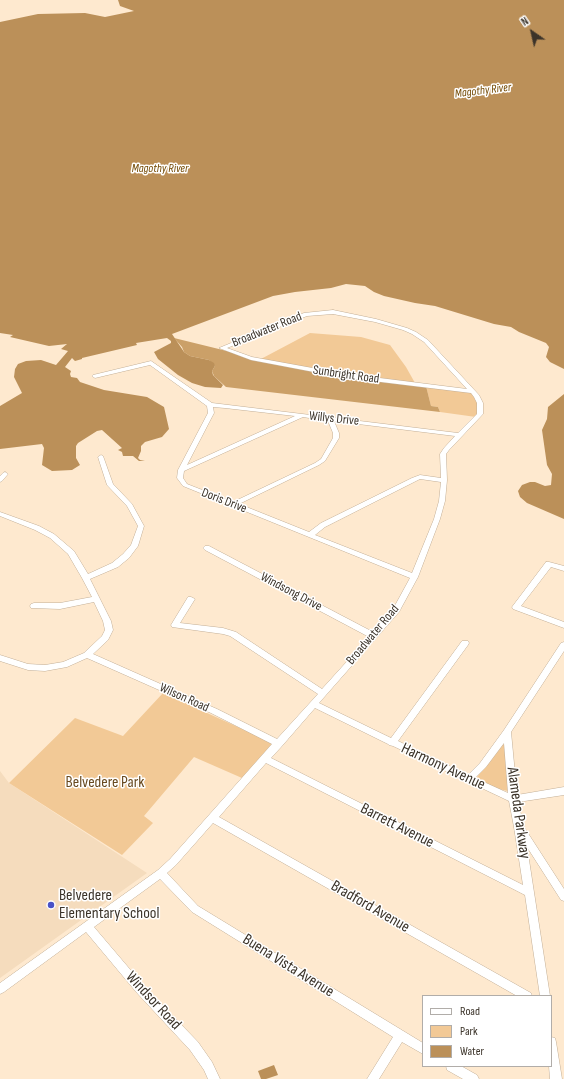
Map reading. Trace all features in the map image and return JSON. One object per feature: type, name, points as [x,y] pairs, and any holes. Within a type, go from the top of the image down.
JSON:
[{"type":"street","name":"Broadwater Road","points":[[0,989],[161,873],[173,862],[395,612],[414,577],[437,519],[442,501],[444,480],[443,454],[480,414],[480,402],[472,391],[426,341],[406,329],[349,314],[318,312],[297,316],[222,348]]},
{"type":"street","name":"Sunbright Road","points":[[222,348],[251,358],[334,374],[472,391]]},
{"type":"street","points":[[95,376],[151,363],[210,406],[212,413],[181,470]]},
{"type":"street","name":"Willys Drive","points":[[210,406],[225,406],[459,435]]},
{"type":"street","points":[[181,470],[302,416]]},
{"type":"street","points":[[234,504],[323,460],[336,438],[336,433],[330,419]]},
{"type":"street","points":[[86,578],[115,565],[126,556],[134,546],[141,526],[130,505],[110,485],[101,457]]},
{"type":"street","name":"Doris Drive","points":[[181,470],[180,478],[185,484],[414,577]]},
{"type":"street","points":[[310,535],[323,525],[414,479],[420,477],[444,480]]},
{"type":"street","points":[[0,514],[37,528],[52,536],[71,553],[86,578],[107,621],[108,630],[106,638],[87,655],[64,665],[45,668],[28,667],[0,658]]},
{"type":"street","name":"Windsong Drive","points":[[207,548],[374,636]]},
{"type":"street","points":[[564,569],[549,564],[516,607],[564,625]]},
{"type":"street","points":[[34,606],[60,606],[96,599]]},
{"type":"street","points":[[190,599],[175,625],[223,631],[233,634],[323,693]]},
{"type":"street","points":[[392,742],[465,643]]},
{"type":"street","points":[[469,779],[483,765],[507,732],[564,645]]},
{"type":"street","name":"Wilson Road","points":[[87,655],[214,711],[279,744]]},
{"type":"street","name":"Harmony Avenue","points":[[314,704],[513,799]]},
{"type":"street","name":"Alameda Parkway","points":[[507,732],[513,799],[520,827],[545,995]]},
{"type":"street","name":"Barrett Avenue","points":[[265,759],[530,893]]},
{"type":"street","points":[[513,799],[564,792]]},
{"type":"street","name":"Bradford Avenue","points":[[213,818],[525,995]]},
{"type":"street","points":[[520,827],[564,897]]},
{"type":"street","name":"Buena Vista Avenue","points":[[161,873],[195,909],[422,1048]]},
{"type":"street","name":"Windsor Road","points":[[87,926],[141,990],[194,1046],[208,1066],[214,1079]]},
{"type":"street","points":[[373,1079],[400,1035]]},
{"type":"street","points":[[552,1049],[556,1079]]},
{"type":"street","points":[[453,1067],[472,1079]]},
{"type":"shaded area","points":[[174,338],[288,366],[426,386],[431,406],[438,407],[440,412],[226,387],[214,376],[212,371],[215,366],[209,360],[190,356],[184,352],[182,347]]},
{"type":"shaded area","name":"Belvedere Elementary School","points":[[0,771],[9,783],[147,873],[0,978]]},
{"type":"green space","points":[[310,333],[361,337],[390,345],[406,367],[415,383],[339,374],[259,360]]},
{"type":"green space","points":[[426,386],[472,391],[480,409],[476,417],[440,412],[438,407],[431,406]]},
{"type":"green space","name":"Belvedere Park","points":[[163,693],[273,743],[242,778],[194,757],[144,816],[153,823],[122,855],[9,783],[75,718],[123,736]]},
{"type":"green space","points":[[502,744],[505,745],[508,791],[498,789],[478,780],[477,777]]},
{"type":"water","name":"Magothy River","points":[[118,0],[564,0],[564,369],[550,362],[546,357],[549,347],[546,343],[519,332],[511,327],[494,324],[435,306],[384,296],[365,286],[346,284],[331,288],[273,296],[172,334],[184,352],[190,356],[209,360],[214,363],[215,366],[212,371],[213,375],[223,385],[221,388],[205,387],[192,383],[178,375],[158,359],[154,352],[171,343],[171,341],[167,338],[136,343],[137,345],[75,361],[72,358],[65,367],[71,371],[71,377],[77,378],[80,382],[104,390],[147,397],[164,407],[169,429],[162,437],[145,442],[141,446],[141,451],[138,458],[145,461],[139,461],[133,456],[123,456],[122,452],[118,450],[122,448],[102,430],[97,431],[78,443],[76,446],[76,458],[80,465],[72,470],[52,471],[42,465],[44,448],[42,444],[0,449],[0,406],[22,393],[14,377],[15,369],[18,364],[26,361],[41,360],[56,365],[68,351],[61,349],[67,344],[49,346],[10,337],[13,335],[0,333],[0,22],[38,14],[85,13],[105,17],[134,11],[120,6]]},
{"type":"water","points":[[564,394],[564,519],[527,503],[520,497],[518,491],[522,485],[530,482],[535,482],[545,486],[551,485],[552,474],[547,465],[542,430],[547,419],[548,407]]},
{"type":"water","points":[[274,1065],[278,1075],[261,1079],[258,1071]]},
{"type":"place","name":"Belvedere Elementary School","points":[[51,905]]}]
